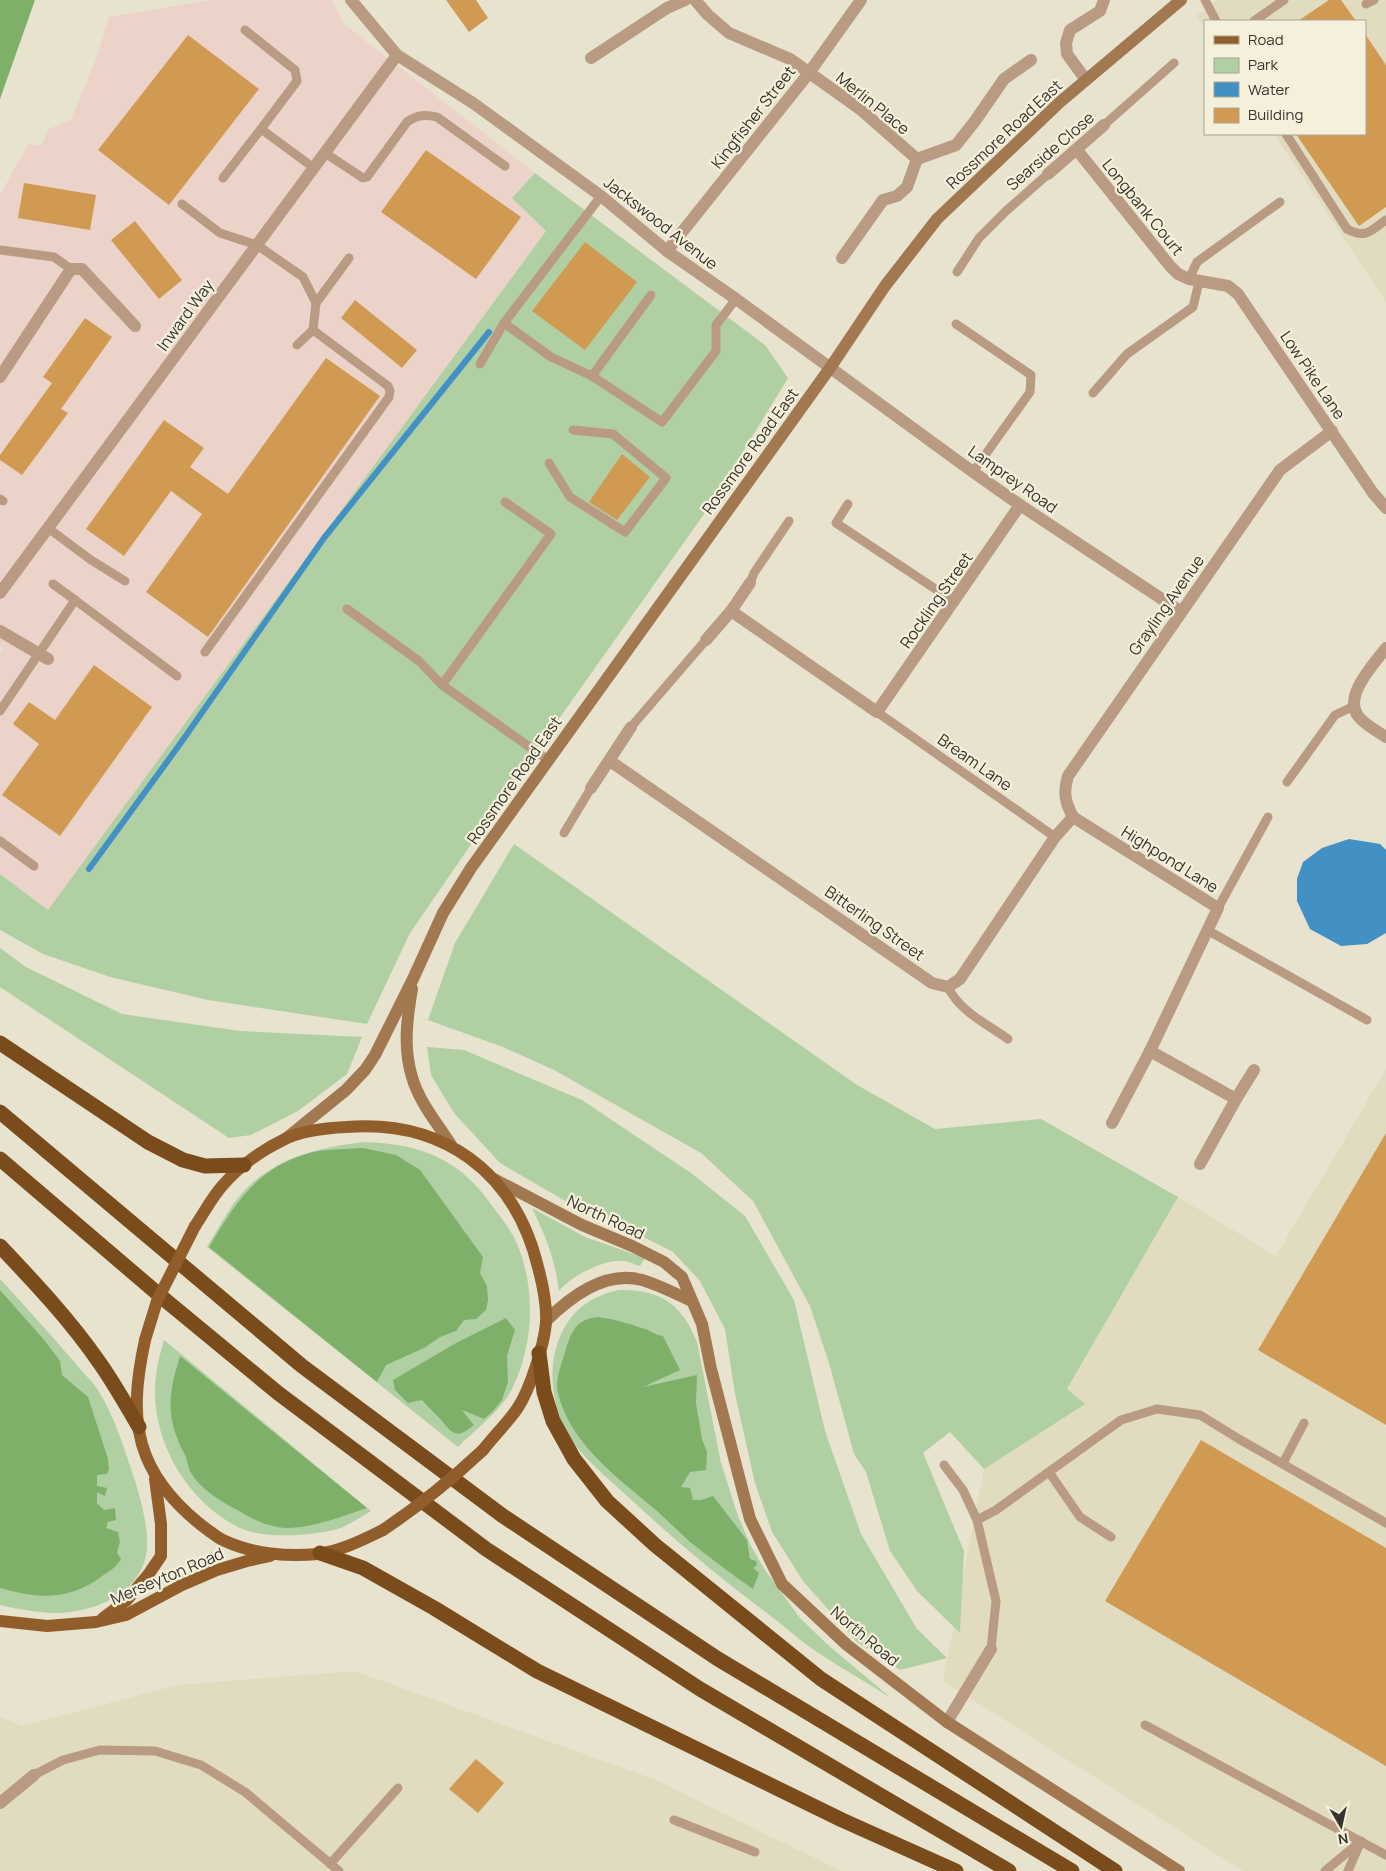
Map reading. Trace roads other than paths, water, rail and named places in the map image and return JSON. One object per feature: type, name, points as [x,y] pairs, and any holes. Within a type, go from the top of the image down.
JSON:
[{"type":"highway","points":[[0,1043],[148,1142],[183,1160],[206,1166],[244,1165]]},
{"type":"highway","points":[[0,1112],[302,1366],[503,1516],[718,1659],[1072,1871]]},
{"type":"highway","points":[[0,1159],[156,1293],[278,1393],[486,1549],[700,1689],[1008,1871]]},
{"type":"highway","points":[[0,1246],[35,1283],[74,1329],[99,1362],[139,1427]]},
{"type":"highway","points":[[539,1353],[544,1392],[553,1421],[574,1459],[607,1501],[655,1545],[821,1679],[1115,1871]]},
{"type":"highway","points":[[320,1553],[363,1568],[434,1608],[538,1672],[833,1815],[956,1871]]},
{"type":"main road","name":"Rossmore Road East","points":[[288,1137],[346,1090],[365,1070],[405,1002],[443,913],[471,868],[830,368],[884,286],[937,219],[1060,102],[1181,0]]},
{"type":"main road","name":"Rossmore Road East","points":[[405,1002],[408,1059],[412,1079],[451,1145]]},
{"type":"main road","points":[[371,1125],[402,1129],[451,1145],[492,1178],[522,1221],[533,1247],[541,1279],[546,1321],[532,1377],[518,1407],[484,1450],[448,1483],[412,1511],[383,1530],[354,1544],[320,1553],[280,1555],[249,1550],[224,1541],[190,1517],[162,1488],[146,1456],[139,1427],[136,1394],[145,1340],[157,1302],[173,1267],[222,1185],[244,1165],[288,1137],[335,1128],[371,1125]]},
{"type":"main road","name":"North Road","points":[[492,1178],[582,1225],[664,1262],[682,1277],[702,1324],[710,1369],[750,1519],[782,1584],[847,1645],[947,1722],[1179,1871]]},
{"type":"main road","points":[[546,1321],[588,1287],[611,1280],[628,1278],[641,1280],[692,1301]]},
{"type":"main road","name":"Merseyton Road","points":[[96,1622],[126,1601],[148,1575],[160,1556],[161,1524],[154,1471]]},
{"type":"main road","name":"Merseyton Road","points":[[0,1622],[47,1626],[96,1622],[126,1615],[182,1585],[217,1570],[247,1561],[280,1555]]},
{"type":"street","name":"Jackswood Avenue","points":[[351,0],[397,55],[473,103],[601,196],[667,251],[830,368]]},
{"type":"street","points":[[591,58],[667,8],[684,0]]},
{"type":"street","name":"Merlin Place","points":[[695,0],[729,33],[790,59],[860,109],[917,159]]},
{"type":"street","name":"Kingfisher Street","points":[[667,251],[809,73],[861,0]]},
{"type":"street","points":[[1086,80],[1067,54],[1066,43],[1070,30],[1100,11],[1104,0]]},
{"type":"street","name":"Inward Way","points":[[0,593],[397,55]]},
{"type":"street","points":[[842,258],[883,200],[897,196],[907,187],[917,159],[956,145],[1004,79],[1031,60]]},
{"type":"street","name":"Searside Close","points":[[1048,174],[1104,126]]},
{"type":"street","name":"Longbank Court","points":[[1077,150],[1170,266],[1178,274],[1194,280]]},
{"type":"street","points":[[0,377],[71,269],[82,269],[135,326]]},
{"type":"street","name":"Low Pike Lane","points":[[1194,280],[1228,286],[1238,294],[1373,493],[1386,508]]},
{"type":"street","name":"Lamprey Road","points":[[830,368],[1020,505],[1180,612]]},
{"type":"street","name":"Grayling Avenue","points":[[1073,817],[1066,803],[1064,788],[1068,776],[1280,470],[1332,431]]},
{"type":"street","name":"Rockling Street","points":[[877,712],[1020,505]]},
{"type":"street","points":[[706,640],[731,611],[750,582]]},
{"type":"street","points":[[731,611],[877,712]]},
{"type":"street","points":[[0,631],[43,656]]},
{"type":"street","points":[[1386,648],[1359,686],[1353,699],[1352,707],[1358,716],[1386,737]]},
{"type":"street","points":[[591,788],[631,728]]},
{"type":"street","name":"Bitterling Street","points":[[610,761],[932,983],[948,987]]},
{"type":"street","points":[[948,987],[960,979],[1055,837],[1073,817]]},
{"type":"street","name":"Highpond Lane","points":[[1073,817],[1218,908],[1150,1051],[1112,1123]]},
{"type":"street","points":[[1150,1051],[1236,1099]]},
{"type":"street","points":[[1200,1164],[1254,1070]]},
{"type":"street","points":[[947,1722],[991,1649]]},
{"type":"street","points":[[0,1803],[34,1775]]},
{"type":"lane","points":[[1205,0],[1215,20]]},
{"type":"lane","points":[[1255,20],[1284,0]]},
{"type":"lane","points":[[223,178],[297,81],[295,70],[245,30]]},
{"type":"lane","name":"Searside Close","points":[[1104,126],[1174,63]]},
{"type":"lane","points":[[325,153],[363,178],[367,176],[414,116],[430,115],[437,117],[505,166]]},
{"type":"lane","points":[[261,129],[314,168]]},
{"type":"lane","points":[[1287,135],[1347,229],[1357,234],[1366,234],[1386,220]]},
{"type":"lane","name":"Searside Close","points":[[957,272],[979,238],[1006,210],[1048,174]]},
{"type":"lane","points":[[480,364],[504,322],[601,196]]},
{"type":"lane","name":"Longbank Court","points":[[1092,393],[1127,354],[1194,307],[1194,280],[1197,262],[1280,202]]},
{"type":"lane","points":[[182,204],[220,233],[257,245],[304,277],[316,303]]},
{"type":"lane","points":[[0,250],[54,257],[71,269]]},
{"type":"lane","points":[[297,345],[313,330],[316,303],[349,258]]},
{"type":"lane","points":[[592,376],[651,295]]},
{"type":"lane","points":[[504,322],[551,357],[592,376],[662,422],[716,351],[716,325],[736,299]]},
{"type":"lane","points":[[956,324],[1031,375],[1030,392],[973,472]]},
{"type":"lane","points":[[205,652],[389,397],[390,391],[388,386],[313,330]]},
{"type":"lane","points":[[549,463],[570,497],[625,532],[666,478],[613,434],[573,430]]},
{"type":"lane","points":[[442,685],[551,534],[506,502]]},
{"type":"lane","points":[[848,504],[836,523],[954,602]]},
{"type":"lane","points":[[750,582],[789,521]]},
{"type":"lane","points":[[48,528],[91,560],[125,581]]},
{"type":"lane","points":[[53,584],[177,676]]},
{"type":"lane","points":[[0,711],[43,656],[74,600]]},
{"type":"lane","points":[[347,609],[419,661],[442,685],[548,760]]},
{"type":"lane","points":[[631,728],[706,640]]},
{"type":"lane","points":[[1287,782],[1335,715],[1352,707]]},
{"type":"lane","name":"Bream Lane","points":[[877,712],[1055,837]]},
{"type":"lane","points":[[564,832],[591,788]]},
{"type":"lane","points":[[1218,908],[1268,817]]},
{"type":"lane","points":[[0,841],[34,866]]},
{"type":"lane","points":[[1207,930],[1367,1020]]},
{"type":"lane","points":[[948,987],[959,1005],[1008,1039]]},
{"type":"lane","points":[[977,1520],[996,1510],[1121,1420],[1157,1409],[1200,1415],[1386,1523]]},
{"type":"lane","points":[[1283,1463],[1304,1423]]},
{"type":"lane","points":[[944,1465],[963,1490],[977,1520],[996,1601],[991,1649]]},
{"type":"lane","points":[[1049,1472],[1080,1517],[1111,1537]]},
{"type":"lane","points":[[1145,1724],[1386,1854]]},
{"type":"lane","points":[[34,1775],[62,1760],[100,1750],[155,1751],[201,1765],[245,1792],[339,1871]]},
{"type":"lane","points":[[330,1864],[398,1788]]},
{"type":"lane","points":[[674,1820],[755,1852]]},
{"type":"lane","points":[[1325,1871],[1361,1841]]},
{"type":"lane","points":[[1348,1871],[1361,1841]]},
{"type":"water","points":[[1349,839],[1380,844],[1386,850],[1386,933],[1367,944],[1341,946],[1310,929],[1297,901],[1297,879],[1303,862],[1322,848]]},
{"type":"waterway","points":[[89,869],[180,744],[324,538],[489,332]]}]
